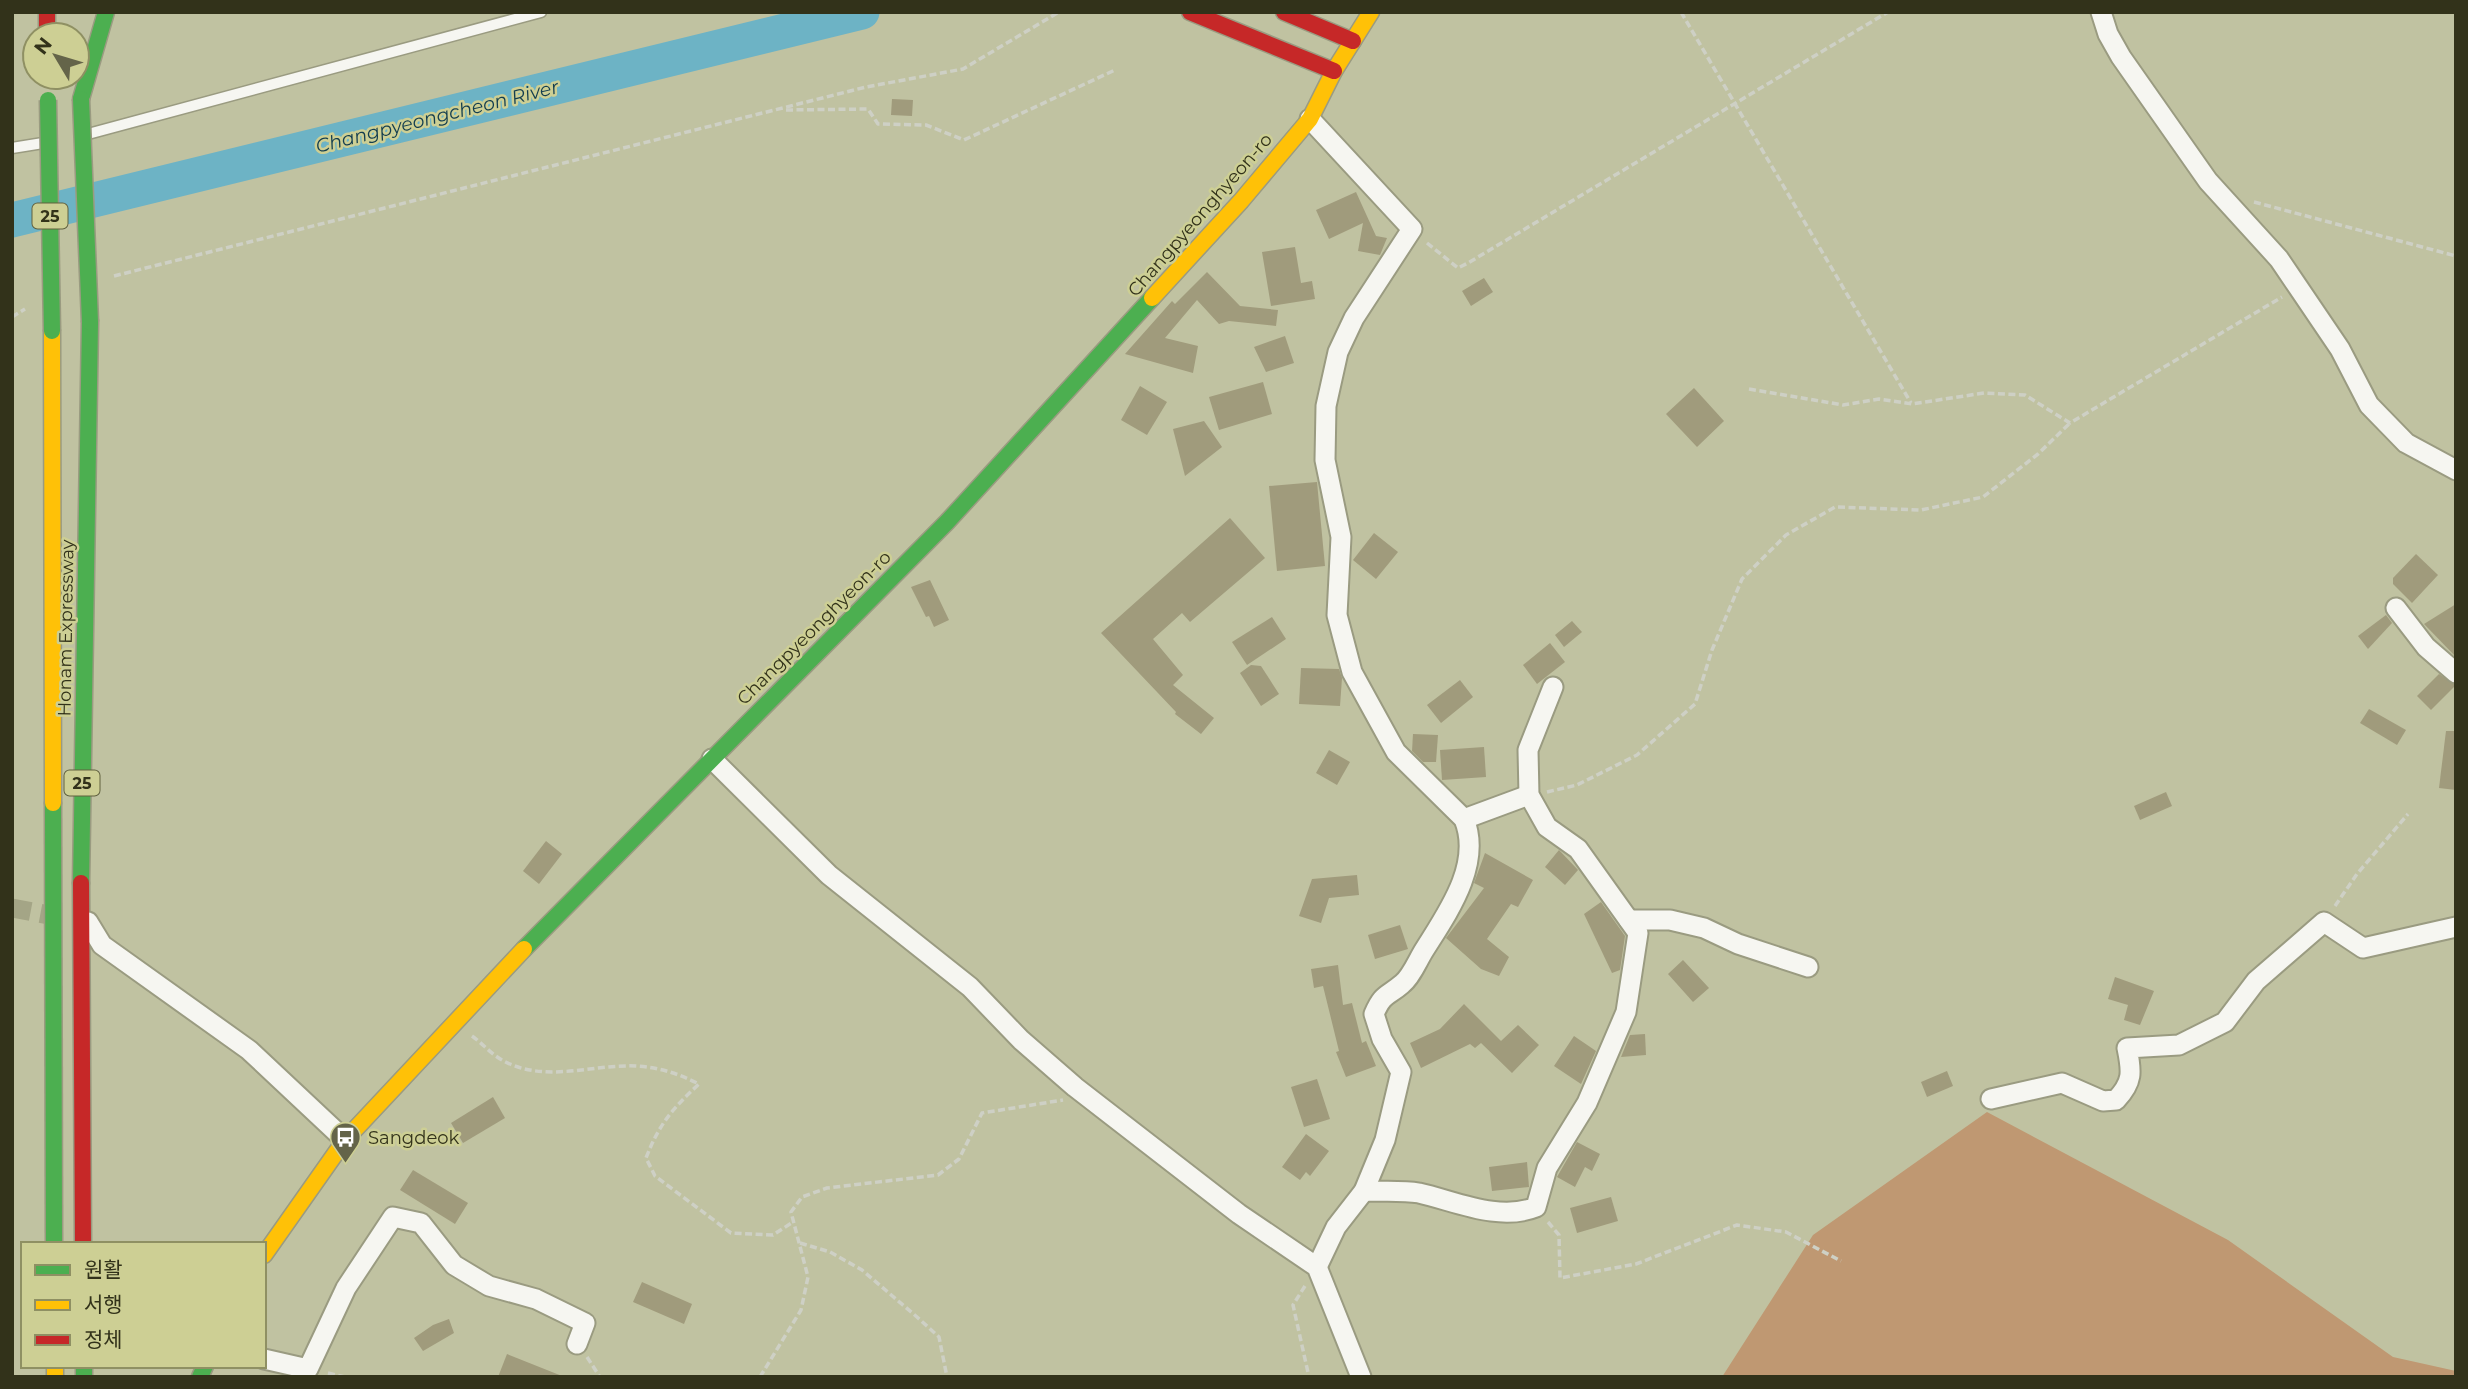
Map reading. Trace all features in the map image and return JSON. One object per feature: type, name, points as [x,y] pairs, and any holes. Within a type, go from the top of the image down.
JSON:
[{"type":"main road","points":[[81,99],[106,12]]},
{"type":"main road","points":[[1190,12],[1334,71]]},
{"type":"main road","points":[[1284,12],[1353,41]]},
{"type":"main road","name":"Changpyeonghyeon-ro","points":[[266,1252],[345,1140],[454,1021],[1002,463],[1241,201],[1310,119],[1334,71],[1371,12]]},
{"type":"main road","name":"Honam Expressway","points":[[81,91],[90,322],[81,836],[83,1242]]},
{"type":"main road","name":"Honam Expressway","points":[[48,94],[52,331],[54,1242]]},
{"type":"street","points":[[2101,12],[2108,34],[2121,57],[2208,181],[2279,259],[2340,349],[2370,405],[2382,421],[2406,443],[2456,470]]},
{"type":"street","points":[[1310,119],[1412,229],[1354,318],[1338,352],[1326,406],[1325,460],[1341,537],[1337,615],[1352,671],[1396,752],[1464,819],[1469,833],[1465,874],[1451,906],[1404,983],[1381,997],[1374,1014],[1382,1039],[1401,1072],[1385,1140],[1364,1191],[1336,1227],[1317,1267]]},
{"type":"street","points":[[2396,608],[2426,647],[2456,673]]},
{"type":"street","points":[[1364,1191],[1416,1192],[1476,1209],[1522,1213],[1536,1207],[1547,1168],[1587,1103],[1626,1012],[1637,933],[1578,849],[1547,827],[1530,795],[1528,750],[1553,687]]},
{"type":"street","points":[[712,759],[829,875],[970,987],[1021,1040],[1086,1095],[1239,1214],[1317,1267],[1361,1377]]},
{"type":"street","points":[[1464,819],[1530,795]]},
{"type":"street","points":[[1629,920],[1670,920],[1704,928],[1738,944],[1808,967]]},
{"type":"street","points":[[88,922],[102,945],[249,1050],[345,1140]]},
{"type":"street","points":[[1991,1099],[2062,1083],[2103,1101],[2116,1100],[2128,1087],[2132,1074],[2127,1048],[2179,1045],[2225,1022],[2256,981],[2324,922],[2363,948],[2456,926]]},
{"type":"street","points":[[266,1359],[309,1369],[346,1288],[393,1217],[421,1223],[454,1265],[489,1286],[536,1299],[585,1323],[577,1344]]},
{"type":"lane","points":[[12,148],[107,131],[541,12]]},
{"type":"path","points":[[109,277],[866,87],[963,69],[1059,12]]},
{"type":"path","points":[[1681,12],[1912,404]]},
{"type":"path","points":[[1412,229],[1458,268],[1888,12]]},
{"type":"path","points":[[781,110],[868,109],[878,124],[926,125],[964,140],[1115,70]]},
{"type":"path","points":[[2227,202],[2262,202],[2456,256]]},
{"type":"path","points":[[1530,795],[1577,785],[1637,755],[1695,704],[1712,650],[1742,579],[1786,535],[1835,507],[1921,510],[1983,497],[2070,423],[2298,287]]},
{"type":"path","points":[[12,317],[29,307]]},
{"type":"path","points":[[1749,390],[1843,405],[1879,400],[1912,404],[1984,393],[2025,395],[2070,423]]},
{"type":"path","points":[[2324,922],[2357,874],[2408,814]]},
{"type":"path","points":[[454,1021],[502,1060],[526,1068],[557,1073],[636,1066],[674,1071],[699,1084],[669,1112],[653,1139],[646,1158],[655,1176],[731,1233],[773,1235],[793,1223]]},
{"type":"path","points":[[760,1377],[801,1310],[808,1277],[791,1212],[802,1197],[827,1188],[938,1175],[959,1159],[982,1113],[1030,1108],[1086,1095]]},
{"type":"path","points":[[1536,1207],[1559,1235],[1560,1278],[1636,1264],[1737,1225],[1786,1232],[1840,1261]]},
{"type":"path","points":[[799,1243],[830,1252],[862,1270],[918,1317],[939,1337],[947,1377]]},
{"type":"path","points":[[1309,1377],[1293,1305],[1317,1267]]},
{"type":"shaded area","points":[[1987,1112],[2228,1240],[2393,1357],[2456,1371],[2456,1377],[1722,1377],[1813,1235]]},
{"type":"building","points":[[892,99],[913,100],[912,116],[891,115]]},
{"type":"building","points":[[1356,192],[1376,236],[1387,238],[1380,255],[1358,251],[1363,223],[1329,239],[1316,210]]},
{"type":"building","points":[[1295,247],[1301,283],[1312,281],[1315,299],[1271,306],[1262,252]]},
{"type":"building","points":[[1207,272],[1240,306],[1278,310],[1276,326],[1229,321],[1219,324],[1197,300],[1165,338],[1198,346],[1193,373],[1125,354],[1172,301],[1175,304]]},
{"type":"building","points":[[1484,278],[1493,292],[1471,306],[1462,291]]},
{"type":"building","points":[[1285,336],[1294,363],[1266,372],[1254,347]]},
{"type":"building","points":[[1263,382],[1272,414],[1219,430],[1209,397]]},
{"type":"building","points":[[1140,386],[1167,402],[1147,435],[1121,420]]},
{"type":"building","points":[[1694,388],[1724,421],[1697,447],[1666,414]]},
{"type":"building","points":[[1204,421],[1222,447],[1185,476],[1173,429]]},
{"type":"building","points":[[1317,482],[1325,566],[1277,571],[1269,486]]},
{"type":"building","points":[[1230,518],[1265,558],[1190,622],[1182,613],[1153,639],[1183,675],[1173,685],[1214,718],[1201,734],[1175,714],[1101,633]]},
{"type":"building","points":[[1374,533],[1398,552],[1376,579],[1353,560]]},
{"type":"building","points":[[2416,554],[2438,575],[2412,603],[2393,584],[2393,578]]},
{"type":"building","points":[[930,580],[949,620],[934,627],[911,587]]},
{"type":"building","points":[[2456,604],[2456,657],[2424,624]]},
{"type":"building","points":[[2386,615],[2392,623],[2368,649],[2358,636]]},
{"type":"building","points":[[1272,617],[1286,639],[1247,665],[1232,642]]},
{"type":"building","points":[[1572,621],[1582,632],[1564,647],[1555,635]]},
{"type":"building","points":[[1550,643],[1565,662],[1537,684],[1523,665]]},
{"type":"building","points":[[1251,665],[1261,666],[1279,694],[1261,706],[1240,673]]},
{"type":"building","points":[[1301,668],[1339,669],[1342,678],[1340,706],[1299,704]]},
{"type":"building","points":[[2439,674],[2456,685],[2431,710],[2417,696]]},
{"type":"building","points":[[1460,680],[1473,697],[1441,723],[1427,705]]},
{"type":"building","points":[[2369,709],[2406,730],[2397,745],[2360,723]]},
{"type":"building","points":[[2446,731],[2456,731],[2456,790],[2439,788]]},
{"type":"building","points":[[1413,734],[1438,735],[1436,762],[1423,762],[1412,751]]},
{"type":"building","points":[[1484,747],[1486,777],[1442,780],[1440,750]]},
{"type":"building","points":[[1329,750],[1350,762],[1337,785],[1316,773]]},
{"type":"building","points":[[2166,792],[2172,806],[2140,820],[2134,806]]},
{"type":"building","points":[[546,841],[562,854],[539,884],[523,871]]},
{"type":"building","points":[[1559,850],[1578,870],[1565,885],[1545,867]]},
{"type":"building","points":[[1485,853],[1533,880],[1518,907],[1511,904],[1487,939],[1509,957],[1499,976],[1481,969],[1446,938],[1484,888],[1474,883]]},
{"type":"building","points":[[1357,875],[1359,895],[1329,898],[1321,923],[1299,916],[1312,879]]},
{"type":"building","points":[[1601,902],[1625,936],[1620,970],[1612,973],[1584,914]]},
{"type":"building","points":[[1400,925],[1408,949],[1375,959],[1368,935]]},
{"type":"building","points":[[1683,960],[1709,988],[1693,1002],[1668,974]]},
{"type":"building","points":[[1338,965],[1343,1005],[1352,1003],[1362,1043],[1366,1041],[1376,1066],[1346,1077],[1336,1052],[1339,1051],[1323,986],[1314,988],[1311,969]]},
{"type":"building","points":[[2115,977],[2154,991],[2140,1025],[2124,1020],[2128,1005],[2108,999]]},
{"type":"building","points":[[1464,1004],[1501,1041],[1518,1025],[1539,1045],[1512,1073],[1481,1043],[1475,1048],[1470,1044],[1421,1068],[1410,1043],[1440,1029]]},
{"type":"building","points":[[1645,1034],[1646,1055],[1621,1057],[1630,1035]]},
{"type":"building","points":[[1574,1036],[1596,1051],[1581,1084],[1554,1066]]},
{"type":"building","points":[[1947,1071],[1953,1086],[1927,1097],[1921,1082]]},
{"type":"building","points":[[1317,1079],[1330,1119],[1304,1127],[1291,1087]]},
{"type":"building","points":[[493,1097],[505,1118],[463,1143],[451,1123]]},
{"type":"building","points":[[1306,1134],[1329,1151],[1310,1176],[1306,1172],[1300,1180],[1282,1167]]},
{"type":"building","points":[[1577,1142],[1600,1154],[1592,1171],[1585,1167],[1575,1187],[1557,1177]]},
{"type":"building","points":[[1527,1162],[1529,1187],[1492,1191],[1489,1167]]},
{"type":"building","points":[[413,1170],[468,1203],[455,1224],[400,1190]]},
{"type":"building","points":[[1611,1197],[1618,1221],[1577,1233],[1570,1208]]},
{"type":"building","points":[[642,1282],[692,1304],[684,1324],[633,1302]]},
{"type":"building","points":[[449,1319],[454,1333],[423,1351],[414,1338],[433,1325]]},
{"type":"building","points":[[507,1354],[562,1376],[562,1377],[498,1377]]},
{"type":"waterway","name":"Changpyeongcheon River","points":[[12,220],[862,12]]},
{"type":"tunnel","points":[[12,908],[60,917]]},
{"type":"traffic: fast","points":[[81,99],[106,12]]},
{"type":"traffic: fast","points":[[81,99],[90,322]]},
{"type":"traffic: fast","points":[[48,100],[52,331]]},
{"type":"traffic: fast","points":[[524,949],[947,522],[1152,298]]},
{"type":"traffic: fast","points":[[81,883],[90,322]]},
{"type":"traffic: fast","points":[[53,803],[54,1242]]},
{"type":"traffic: fast","points":[[84,1368],[84,1377]]},
{"type":"traffic: fast","points":[[200,1377],[204,1368]]},
{"type":"traffic: slow","points":[[1152,298],[1241,201],[1310,119],[1334,71],[1371,12]]},
{"type":"traffic: slow","points":[[52,331],[53,803]]},
{"type":"traffic: slow","points":[[266,1252],[345,1140],[524,949]]},
{"type":"traffic: slow","points":[[55,1368],[55,1377]]},
{"type":"traffic: jam","points":[[47,12],[47,21]]},
{"type":"traffic: jam","points":[[1190,12],[1334,71]]},
{"type":"traffic: jam","points":[[1284,12],[1353,41]]},
{"type":"traffic: jam","points":[[81,883],[83,1242]]},
{"type":"place","name":"Sangdeok","points":[[345,1165]]}]
